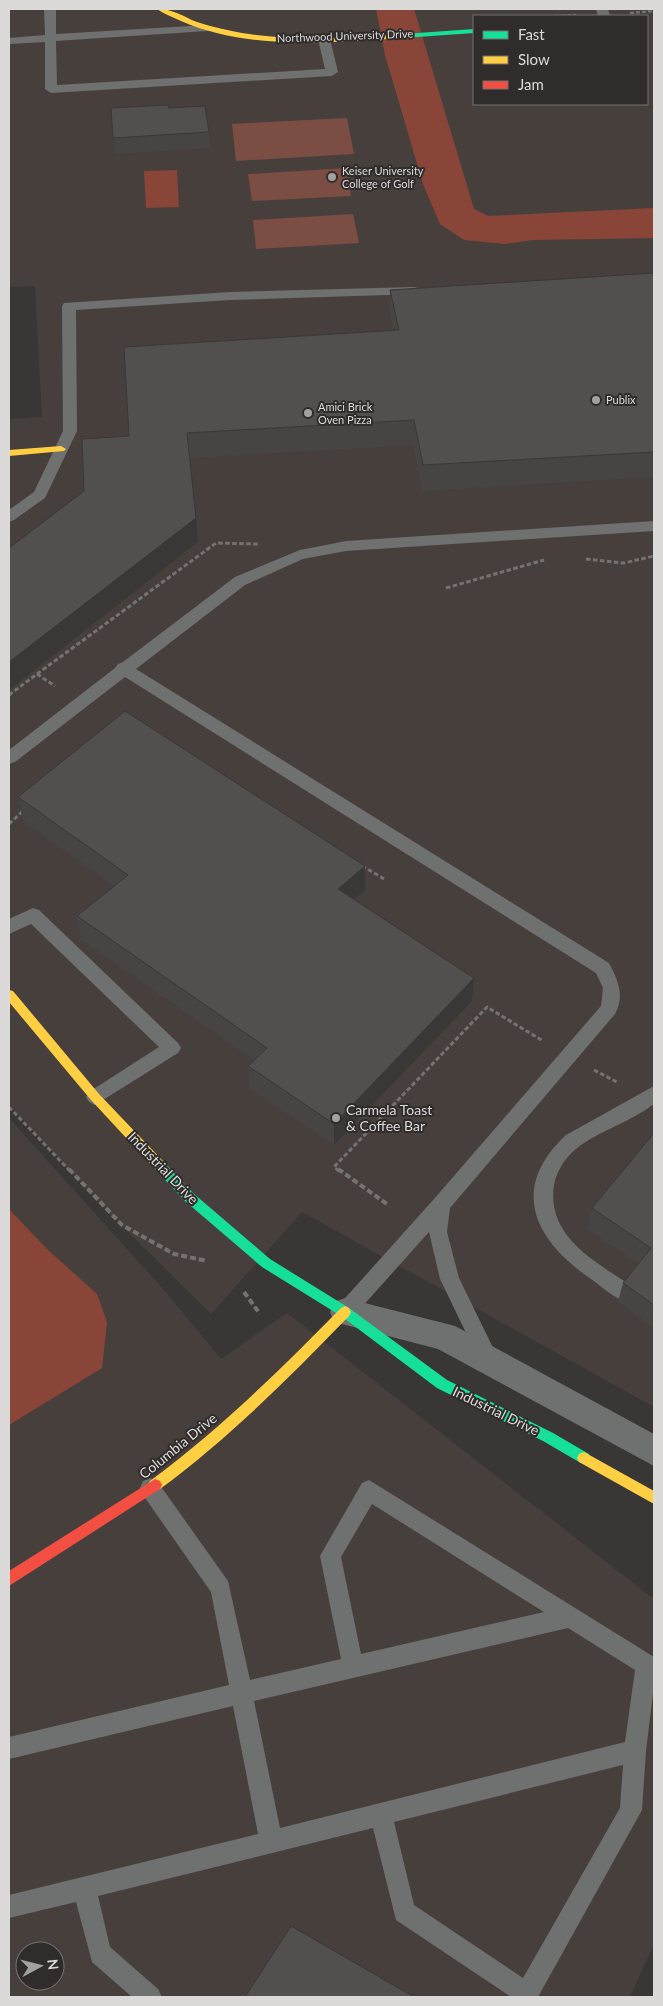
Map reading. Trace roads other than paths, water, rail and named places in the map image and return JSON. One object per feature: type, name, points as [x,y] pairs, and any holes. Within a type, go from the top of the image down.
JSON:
[{"type":"street","name":"Northwood University Drive","points":[[160,9],[208,28],[265,39],[324,39],[473,31]]},
{"type":"street","points":[[9,453],[61,449]]},
{"type":"street","name":"Industrial Drive","points":[[9,994],[95,1097],[189,1197],[266,1263],[345,1312],[442,1384],[548,1437],[654,1498]]},
{"type":"street","name":"Industrial Drive","points":[[345,1312],[444,1336],[654,1451]]},
{"type":"street","name":"Columbia Drive","points":[[9,1578],[118,1512],[187,1461],[280,1379],[345,1312]]},
{"type":"lane","points":[[50,9],[51,90],[332,72],[324,39]]},
{"type":"lane","points":[[9,41],[208,28]]},
{"type":"lane","points":[[9,517],[40,495],[70,431],[69,306],[230,296],[430,290]]},
{"type":"lane","points":[[9,758],[123,668],[240,581],[300,555],[346,546],[654,526]]},
{"type":"lane","points":[[123,668],[603,968],[612,988],[609,1009],[441,1205],[345,1312]]},
{"type":"lane","points":[[9,927],[33,915],[172,1048],[95,1097]]},
{"type":"lane","points":[[626,1293],[566,1249],[550,1228],[542,1204],[544,1180],[554,1158],[572,1141],[654,1094]]},
{"type":"lane","points":[[441,1205],[438,1232],[450,1278],[490,1361]]},
{"type":"lane","points":[[150,1488],[221,1588],[271,1842]]},
{"type":"lane","points":[[353,1667],[330,1556],[368,1490],[646,1665],[635,1751],[632,1810],[527,1994],[404,1912],[381,1814]]},
{"type":"lane","points":[[9,1748],[570,1617]]},
{"type":"lane","points":[[9,1907],[635,1751]]},
{"type":"lane","points":[[84,1888],[100,1954],[150,1997]]},
{"type":"place","name":"Keiser University College of Golf","points":[[332,177]]},
{"type":"place","name":"Publix","points":[[596,400]]},
{"type":"place","name":"Amici Brick Oven Pizza","points":[[308,413]]},
{"type":"place","name":"Carmela Toast & Coffee Bar","points":[[336,1118]]}]
